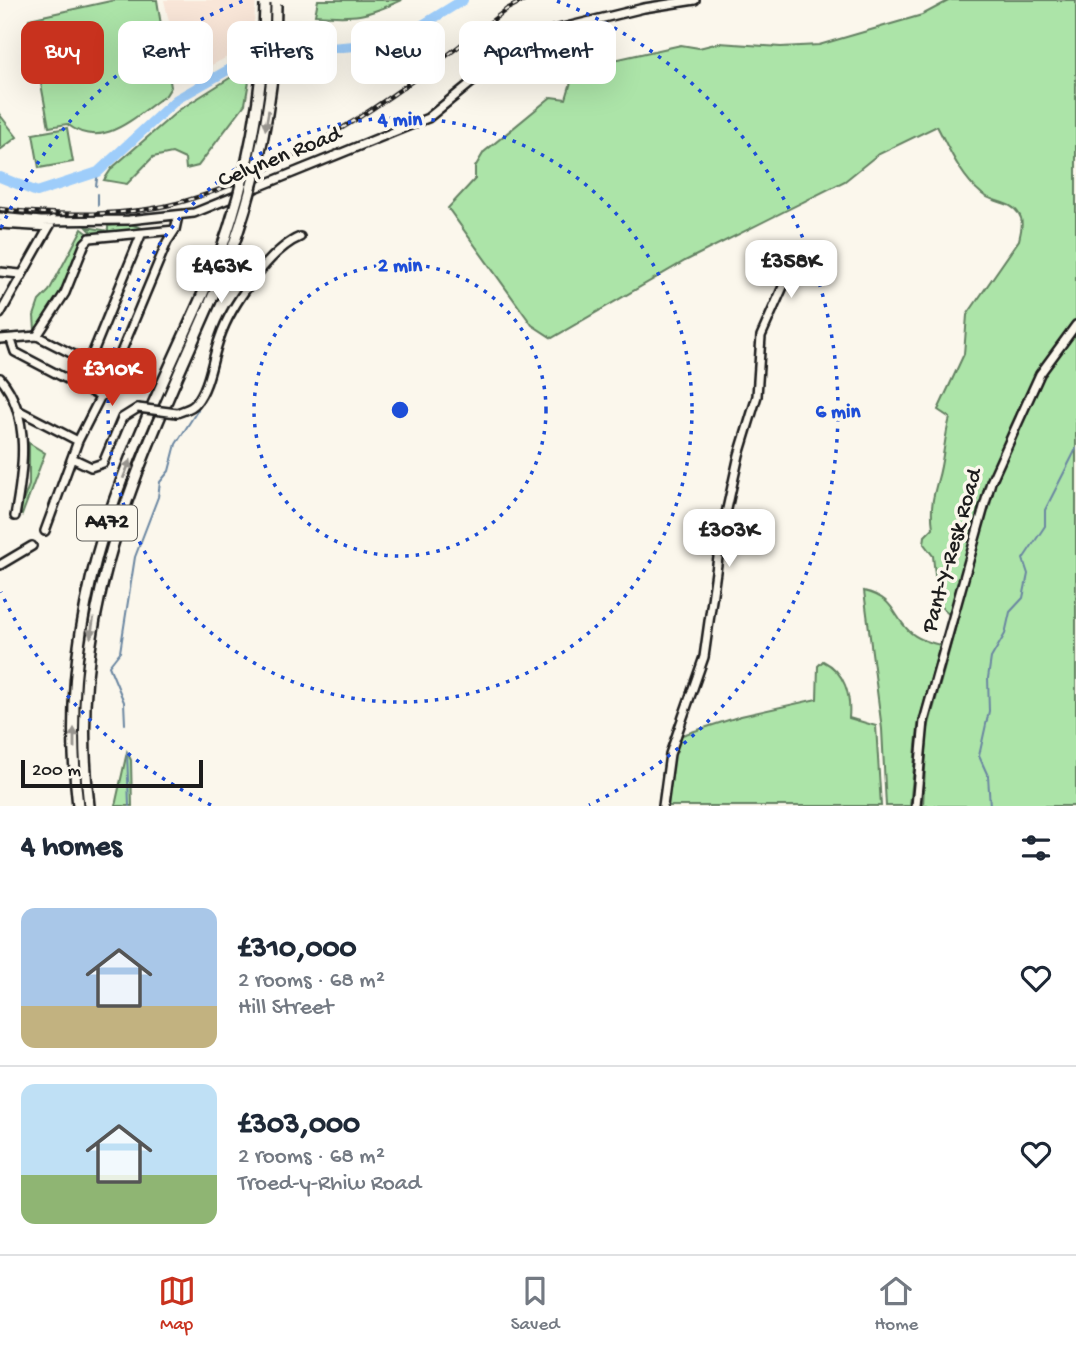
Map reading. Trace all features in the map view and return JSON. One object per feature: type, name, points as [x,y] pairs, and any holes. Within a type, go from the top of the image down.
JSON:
[{"type":"main road","name":"A472","points":[[78,806],[74,734],[76,664],[81,628],[104,530],[132,457],[218,259],[243,183],[254,131],[261,77],[265,2]]},
{"type":"main road","name":"A472","points":[[89,806],[83,739],[86,681],[91,630],[106,561],[138,469],[242,225],[260,158],[273,75],[276,2]]},
{"type":"street","name":"Celynen Road","points":[[51,224],[178,216],[223,202],[428,118],[515,47],[542,33],[644,8],[695,0]]},
{"type":"street","points":[[44,531],[78,441],[112,374],[167,242],[175,230],[178,216]]},
{"type":"street","points":[[0,217],[51,224]]},
{"type":"street","points":[[0,224],[51,224]]},
{"type":"street","points":[[0,314],[20,274],[51,224]]},
{"type":"street","points":[[37,336],[65,293],[85,243],[90,238],[175,230]]},
{"type":"street","points":[[89,362],[141,234]]},
{"type":"street","points":[[72,458],[91,467],[103,463],[122,418],[138,408],[177,412],[194,406],[202,393],[221,333],[238,302],[265,265],[300,237]]},
{"type":"street","points":[[663,806],[670,754],[704,657],[721,536],[739,455],[757,396],[761,336],[794,262]]},
{"type":"street","points":[[0,272],[20,274]]},
{"type":"street","name":"Pant-Y-Resk Road","points":[[916,806],[924,721],[991,482],[1040,373],[1076,325]]},
{"type":"street","points":[[0,339],[37,336],[112,374]]},
{"type":"street","points":[[11,340],[15,352],[101,397]]},
{"type":"street","points":[[0,378],[18,410],[22,477],[15,516]]},
{"type":"street","points":[[0,397],[9,393]]},
{"type":"street","points":[[18,410],[78,441]]},
{"type":"street","points":[[0,565],[32,546]]},
{"type":"shaded area","points":[[164,0],[256,0],[254,21],[227,21],[227,57],[213,64],[213,21],[169,21]]},
{"type":"green space","points":[[115,0],[157,0],[160,21],[118,21],[118,84],[171,84],[171,87],[166,95],[131,121],[106,133],[80,132],[67,124],[49,127],[41,84],[104,84],[104,21],[29,19]]},
{"type":"green space","points":[[318,0],[402,0],[369,13],[341,16],[315,15]]},
{"type":"green space","points":[[950,0],[1076,0],[1076,806],[923,806],[927,732],[957,622],[938,604],[933,556],[924,544],[925,536],[933,528],[932,503],[950,418],[938,410],[964,354],[967,315],[1019,240],[1022,223],[1016,210],[986,197],[975,187],[956,162],[937,126],[877,155],[845,181],[685,261],[552,338],[532,325],[448,208],[475,179],[475,167],[484,152],[551,97],[566,99],[570,84],[616,84],[616,60],[681,45],[699,48],[719,43],[781,47],[819,45],[922,15]]},
{"type":"green space","points":[[227,80],[227,84],[248,84],[245,104],[198,166],[186,169],[185,159],[172,153],[153,157],[127,184],[104,180],[112,168],[179,110]]},
{"type":"green space","points":[[0,115],[17,137],[0,150]]},
{"type":"green space","points":[[67,128],[73,162],[39,168],[33,134]]},
{"type":"green space","points":[[130,224],[151,231],[94,235],[87,227],[108,231],[108,226]]},
{"type":"green space","points":[[82,229],[90,235],[63,291],[35,330],[34,316],[39,301],[49,291]]},
{"type":"green space","points":[[29,443],[45,453],[22,515],[19,512],[29,485]]},
{"type":"green space","points":[[864,591],[887,602],[912,634],[940,645],[918,726],[910,806],[886,806],[882,729]]},
{"type":"green space","points":[[823,661],[837,671],[845,685],[849,718],[876,726],[881,806],[666,806],[671,762],[679,736],[741,716],[817,699],[818,666]]},
{"type":"green space","points":[[127,752],[131,760],[132,806],[115,806]]},
{"type":"waterway","points":[[0,177],[37,192],[98,172],[177,99],[256,54],[355,46],[403,37],[463,0]]},
{"type":"waterway","points":[[96,186],[98,172]]},
{"type":"waterway","points":[[98,194],[98,205]]},
{"type":"waterway","points":[[125,724],[124,702],[109,666],[120,652],[135,557],[158,497],[160,482],[169,471],[176,444],[199,408]]},
{"type":"waterway","points":[[990,806],[988,776],[979,756],[989,711],[988,678],[991,658],[1005,634],[1010,612],[1023,598],[1028,574],[1023,559],[1045,526],[1045,510],[1076,449]]},
{"type":"waterway","points":[[127,752],[129,806]]},
{"type":"railway","points":[[0,209],[69,214],[141,210],[185,201],[230,186],[273,167],[355,120],[507,9],[524,0]]}]
